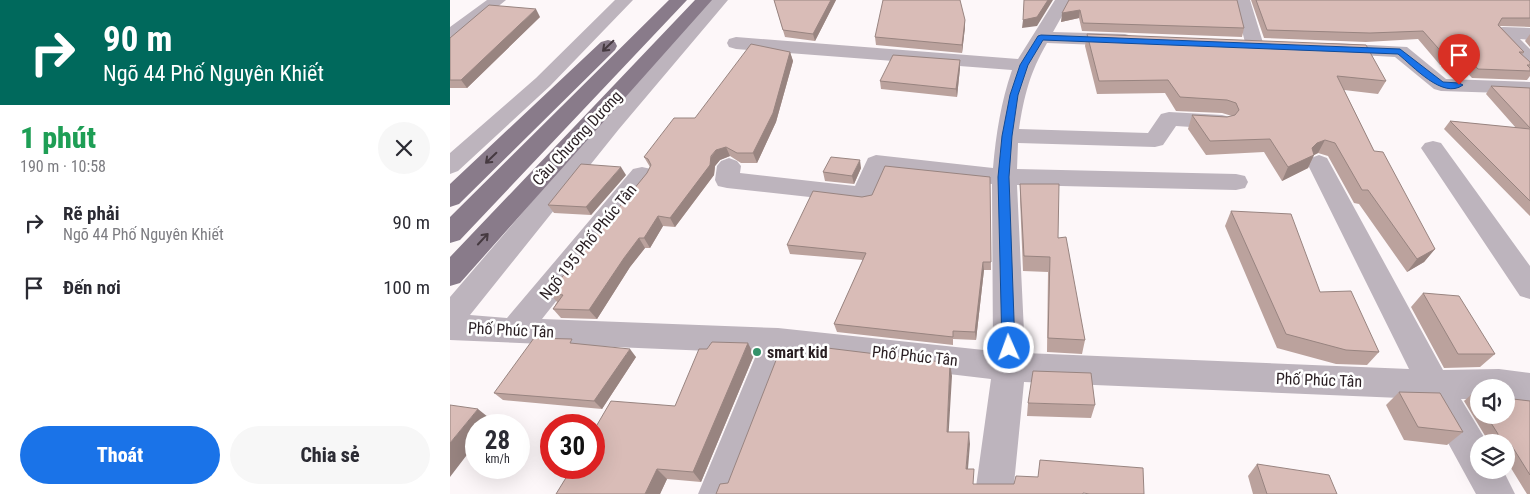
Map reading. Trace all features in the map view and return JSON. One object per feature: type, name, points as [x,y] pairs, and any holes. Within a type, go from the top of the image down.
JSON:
[{"type":"main road","points":[[450,198],[656,0]]},
{"type":"main road","name":"Cầu Chương Dương","points":[[450,233],[679,0]]},
{"type":"main road","name":"Cầu Chương Dương","points":[[450,275],[704,0]]},
{"type":"street","points":[[450,36],[498,0]]},
{"type":"street","points":[[450,166],[542,82],[625,0]]},
{"type":"street","points":[[450,318],[611,124],[720,0]]},
{"type":"street","points":[[994,494],[1009,367],[1004,177],[1007,136],[1014,95],[1024,65],[1063,0]]},
{"type":"street","points":[[1242,0],[1255,46]]},
{"type":"street","points":[[1530,34],[1503,32],[1530,60]]},
{"type":"street","points":[[1041,37],[1138,41]]},
{"type":"street","points":[[736,43],[1024,65]]},
{"type":"street","points":[[1236,45],[1275,46]]},
{"type":"street","points":[[1313,48],[1400,51],[1441,85],[1530,88]]},
{"type":"street","points":[[1007,136],[1155,140],[1169,119],[1222,122]]},
{"type":"street","points":[[1433,148],[1530,288]]},
{"type":"street","points":[[729,166],[728,180],[864,195],[876,163],[1004,177],[1236,182]]},
{"type":"street","points":[[1319,164],[1434,385],[1470,447]]},
{"type":"street","name":"Ngõ 195 Phố Phúc Tân","points":[[514,331],[642,175]]},
{"type":"street","name":"Phố Phúc Tân","points":[[450,327],[778,341],[1009,367],[1434,385],[1499,384],[1530,388]]},
{"type":"street","points":[[717,494],[778,341]]},
{"type":"street","points":[[1487,479],[1496,494]]},
{"type":"building","points":[[774,0],[831,0],[813,34],[783,30]]},
{"type":"building","points":[[883,0],[960,0],[965,20],[962,45],[875,37]]},
{"type":"building","points":[[1024,0],[1048,0],[1037,17],[1023,20]]},
{"type":"building","points":[[1069,0],[1237,0],[1244,28],[1083,23],[1080,10],[1062,13]]},
{"type":"building","points":[[1256,0],[1530,0],[1530,18],[1502,18],[1498,25],[1524,52],[1519,52],[1530,62],[1530,65],[1527,65],[1530,71],[1478,69],[1467,57],[1445,56],[1423,31],[1370,33],[1267,30]]},
{"type":"building","points":[[489,5],[536,9],[461,80],[450,80],[450,38]]},
{"type":"building","points":[[1087,34],[1366,45],[1386,81],[1337,76],[1374,151],[1383,152],[1435,249],[1417,259],[1368,190],[1362,190],[1335,143],[1325,140],[1317,143],[1312,148],[1314,155],[1288,167],[1270,139],[1210,141],[1192,115],[1227,117],[1235,115],[1239,110],[1236,103],[1227,100],[1180,97],[1168,80],[1099,81]]},
{"type":"building","points":[[751,44],[790,52],[773,113],[753,153],[737,153],[726,147],[716,150],[711,156],[710,165],[670,218],[658,216],[644,238],[639,238],[624,258],[589,310],[553,309],[563,295],[549,293],[647,173],[651,165],[648,159],[644,157],[674,118],[695,118]]},
{"type":"building","points":[[893,55],[960,60],[956,89],[880,81]]},
{"type":"building","points":[[1491,86],[1530,88],[1530,128]]},
{"type":"building","points":[[1450,121],[1530,129],[1530,201]]},
{"type":"building","points":[[831,157],[860,160],[852,176],[823,172]]},
{"type":"building","points":[[581,164],[621,167],[586,207],[548,205]]},
{"type":"building","points":[[885,166],[990,177],[991,262],[983,262],[975,332],[953,331],[953,337],[834,324],[866,253],[787,245],[813,191],[862,197],[872,195]]},
{"type":"building","points":[[1020,184],[1059,184],[1058,238],[1066,237],[1085,340],[1048,338],[1050,257],[1024,256]]},
{"type":"building","points":[[1231,211],[1291,214],[1320,292],[1351,291],[1379,352],[1346,350],[1286,334]]},
{"type":"building","points":[[1423,293],[1459,296],[1495,354],[1458,354]]},
{"type":"building","points":[[534,338],[572,339],[570,343],[630,349],[594,401],[494,393]]},
{"type":"building","points":[[712,342],[748,343],[693,472],[657,469],[645,494],[556,494],[565,479],[605,479],[605,414],[603,414],[611,401],[675,406],[699,349],[707,349]]},
{"type":"building","points":[[819,347],[950,363],[947,432],[969,432],[966,469],[974,469],[973,484],[1014,484],[1016,476],[1038,477],[1040,460],[1143,468],[1144,494],[716,494],[720,484],[728,483],[780,350],[813,360]]},
{"type":"building","points":[[1033,371],[1091,373],[1095,405],[1028,403]]},
{"type":"building","points":[[1399,392],[1440,393],[1463,432],[1418,427]]},
{"type":"building","points":[[1515,399],[1530,401],[1530,475],[1515,451],[1515,434],[1498,434],[1492,424],[1515,424]]},
{"type":"building","points":[[450,405],[478,409],[474,414],[465,414],[465,425],[450,443]]},
{"type":"building","points":[[1257,464],[1329,475],[1337,494],[1267,494]]},
{"type":"place","name":"smart kid","points":[[757,352]]},
{"type":"route","points":[[1009,348],[1004,177],[1007,136],[1014,95],[1024,65],[1041,37],[1400,51],[1441,85],[1459,85]]}]
